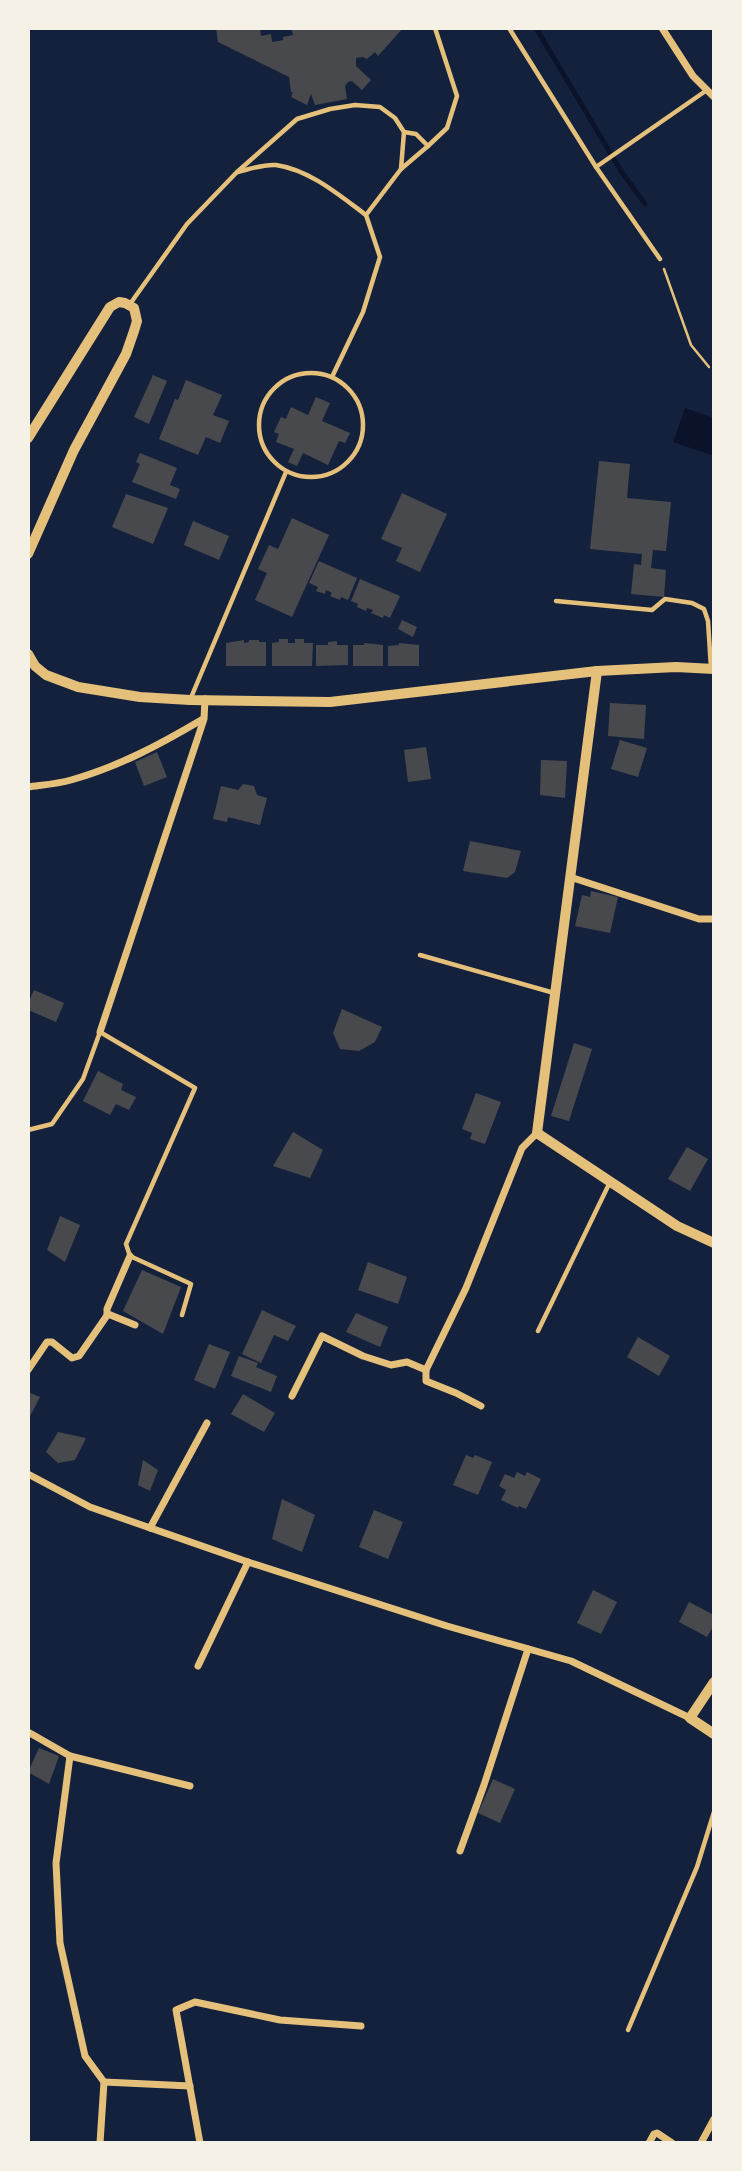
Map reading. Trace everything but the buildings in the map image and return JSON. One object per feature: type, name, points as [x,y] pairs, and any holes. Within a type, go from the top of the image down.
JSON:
[{"type":"main road","points":[[28,438],[110,307],[119,302],[133,308],[137,321],[126,354],[74,450],[28,554]]},
{"type":"main road","points":[[28,654],[35,666],[46,675],[78,687],[140,697],[190,700],[330,702],[597,671],[713,668]]},
{"type":"main road","points":[[597,671],[537,1133],[677,1226],[714,1243]]},
{"type":"main road","points":[[714,1682],[690,1718],[714,1734]]},
{"type":"street","points":[[662,28],[693,76],[714,97]]},
{"type":"street","points":[[100,1032],[204,719],[205,699]]},
{"type":"street","points":[[28,787],[69,781],[112,766],[158,745],[204,719]]},
{"type":"street","points":[[570,877],[699,919],[714,919]]},
{"type":"street","points":[[481,1406],[426,1381],[426,1370],[466,1289],[522,1148],[537,1133]]},
{"type":"street","points":[[28,1370],[47,1342],[52,1342],[72,1358],[79,1356],[107,1314],[130,1256]]},
{"type":"street","points":[[107,1314],[113,1314],[135,1325]]},
{"type":"street","points":[[292,1396],[322,1336],[363,1356],[391,1365],[407,1362],[426,1370]]},
{"type":"street","points":[[150,1528],[207,1423]]},
{"type":"street","points":[[28,1474],[90,1507],[248,1562],[447,1626],[571,1661],[690,1718]]},
{"type":"street","points":[[198,1666],[248,1562]]},
{"type":"street","points":[[460,1851],[528,1649]]},
{"type":"street","points":[[28,1732],[70,1756],[190,1786]]},
{"type":"street","points":[[70,1756],[56,1863],[60,1943],[85,2056],[104,2082],[100,2143]]},
{"type":"street","points":[[200,2143],[176,2010],[195,2002],[280,2020],[361,2026]]},
{"type":"street","points":[[104,2082],[190,2086]]},
{"type":"street","points":[[701,2143],[714,2119]]},
{"type":"street","points":[[649,2143],[657,2133],[672,2143]]},
{"type":"lane","points":[[366,215],[401,169],[447,128],[457,96],[435,28]]},
{"type":"lane","points":[[509,28],[596,167],[660,259]]},
{"type":"lane","points":[[596,167],[707,90]]},
{"type":"lane","points":[[133,308],[187,224],[237,172],[298,119],[355,105],[380,107],[395,118],[404,132],[401,169]]},
{"type":"lane","points":[[404,132],[416,134],[428,146]]},
{"type":"lane","points":[[237,172],[274,165],[292,169],[325,184],[366,215],[380,257],[363,312],[332,377]]},
{"type":"lane","points":[[304,373],[322,373],[339,380],[352,392],[361,408],[364,425],[361,443],[352,459],[338,470],[321,477],[303,478],[286,472],[273,462],[264,448],[259,432],[265,400],[275,387],[288,378],[304,373]]},
{"type":"lane","points":[[190,700],[286,472]]},
{"type":"lane","points":[[556,601],[652,610],[665,599],[692,603],[704,609],[708,621],[713,668]]},
{"type":"lane","points":[[420,956],[555,993]]},
{"type":"lane","points":[[28,1130],[52,1124],[83,1079],[100,1032],[195,1088],[126,1244],[130,1256],[191,1284],[182,1315]]},
{"type":"lane","points":[[538,1331],[610,1182]]},
{"type":"lane","points":[[628,2030],[697,1867],[714,1812]]},
{"type":"path","points":[[660,259],[691,345],[709,367]]},
{"type":"water","points":[[685,408],[714,418],[714,456],[673,442]]},
{"type":"waterway","points":[[536,28],[621,171],[645,204]]}]
